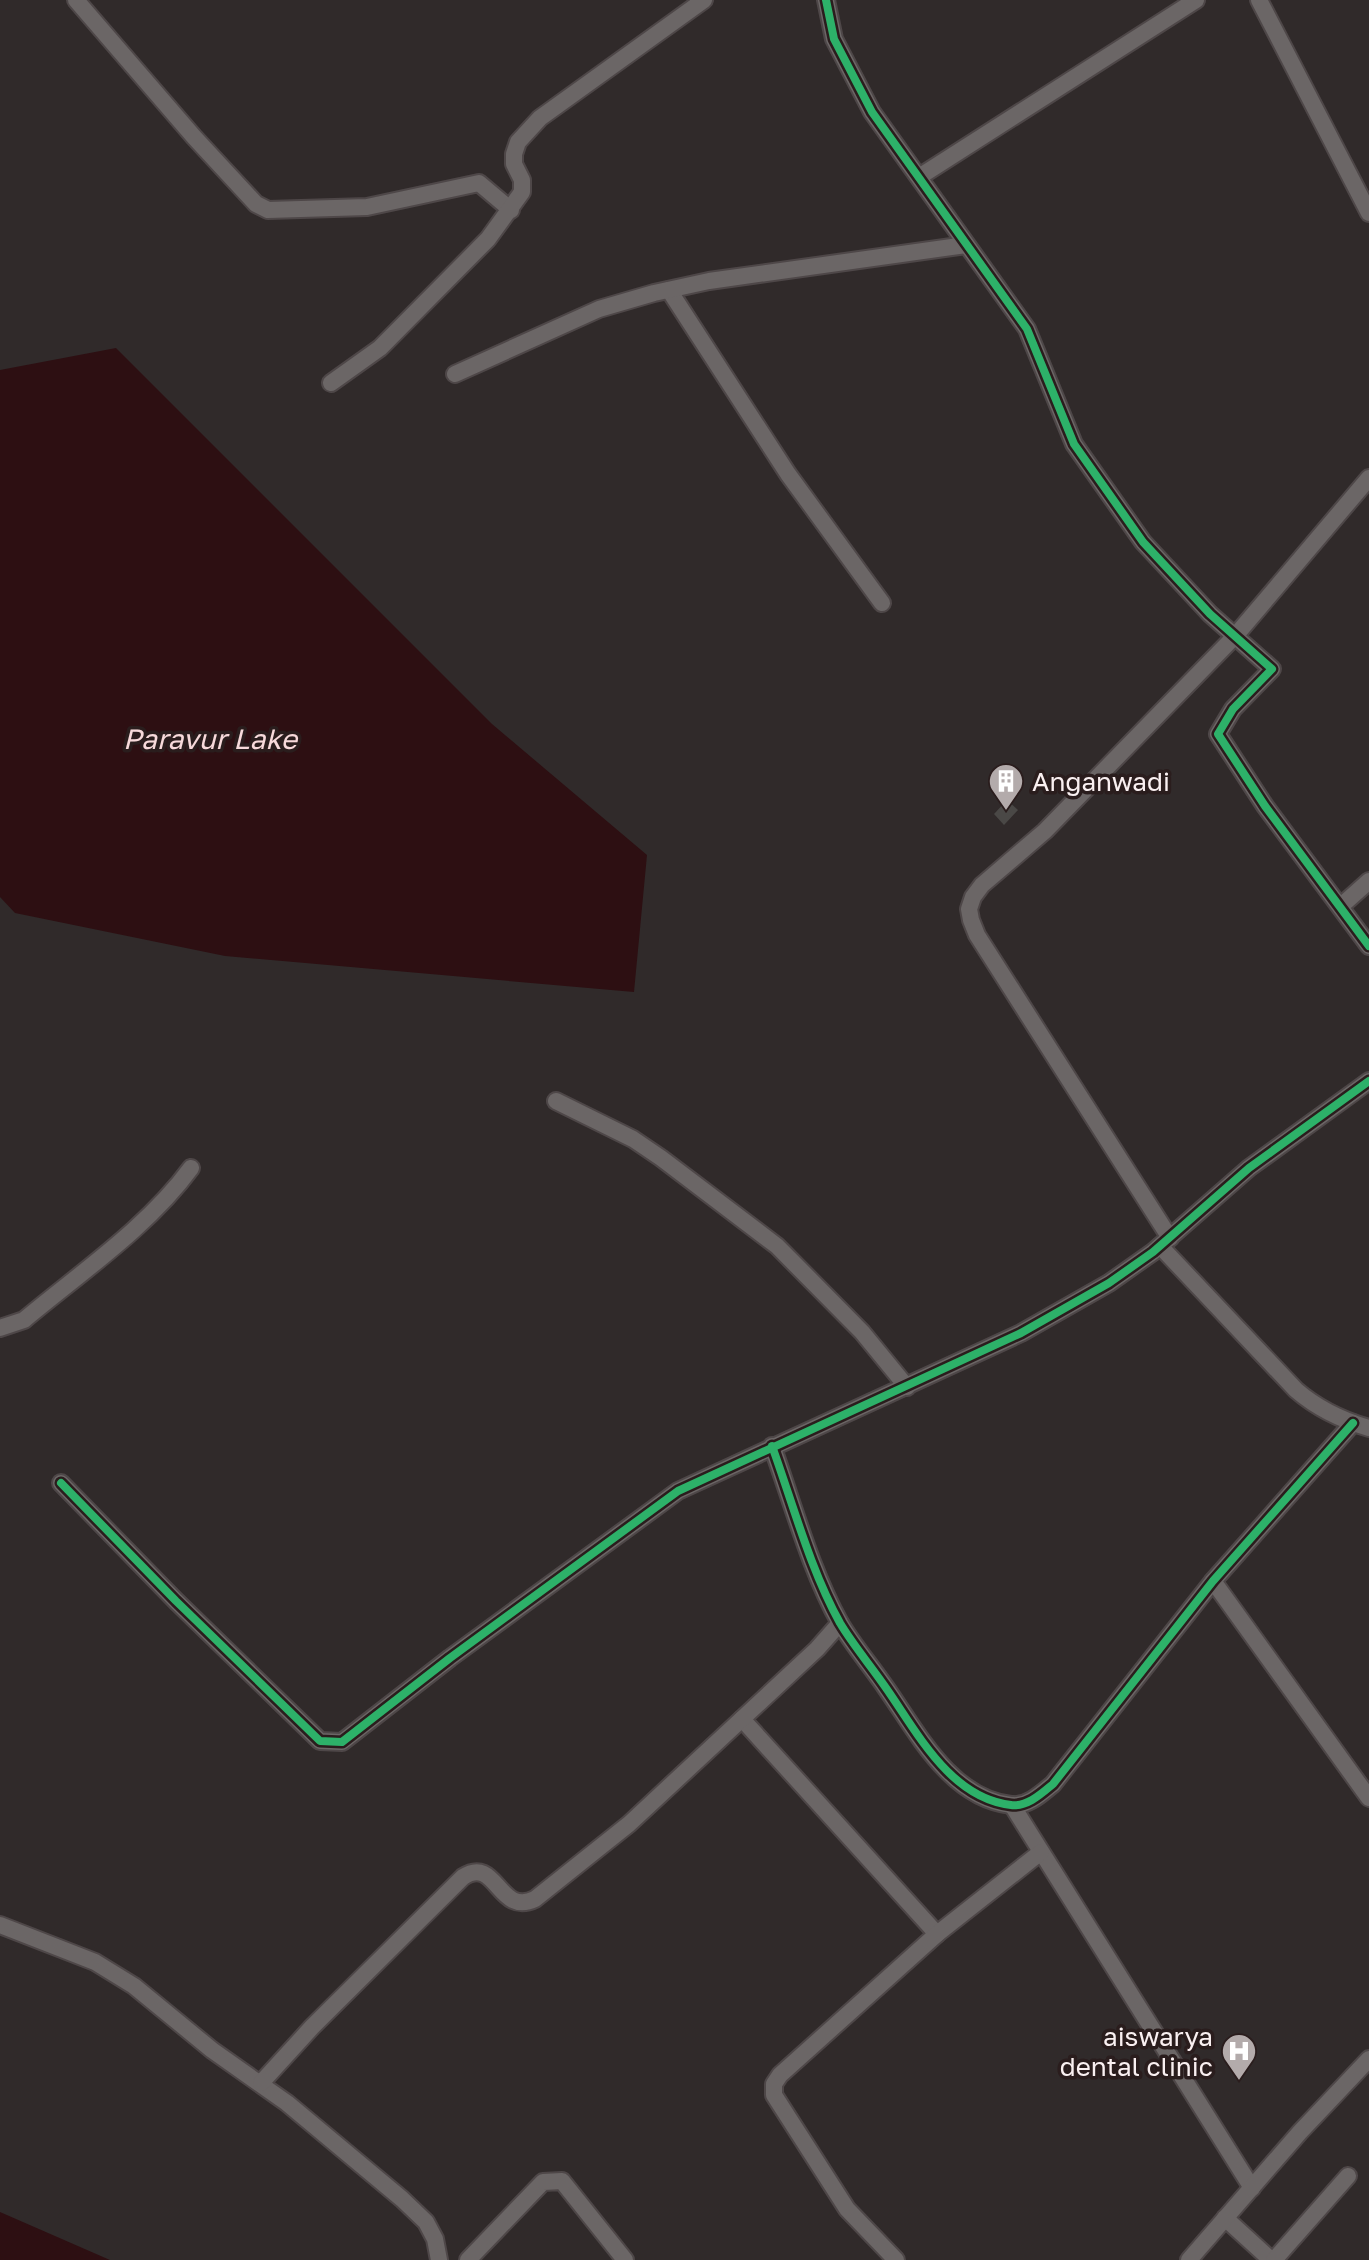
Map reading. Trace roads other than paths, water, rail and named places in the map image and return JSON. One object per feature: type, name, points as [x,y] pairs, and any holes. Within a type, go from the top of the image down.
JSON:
[{"type":"street","points":[[76,0],[204,148],[256,204],[268,210],[367,207],[479,183],[511,210]]},
{"type":"street","points":[[331,383],[380,348],[488,239],[511,210],[522,192],[522,180],[514,164],[514,154],[518,142],[540,118],[704,0]]},
{"type":"street","points":[[826,0],[834,39],[872,112],[1027,329],[1074,444],[1143,542],[1210,614],[1272,669],[1233,709],[1218,734],[1265,806],[1369,946]]},
{"type":"street","points":[[919,177],[1196,0]]},
{"type":"street","points":[[1259,0],[1367,206]]},
{"type":"street","points":[[455,374],[599,309],[669,290],[709,281],[966,245]]},
{"type":"street","points":[[669,290],[788,474],[882,603]]},
{"type":"street","points":[[772,1446],[820,1578],[840,1623],[938,1762],[965,1787],[983,1797],[1012,1805],[1030,1802],[1053,1784],[1213,1581],[1361,1426],[1313,1405],[1296,1390],[1165,1242],[977,935],[969,909],[982,885],[1045,831],[1236,635],[1369,478]]},
{"type":"street","points":[[1341,906],[1369,881]]},
{"type":"street","points":[[61,1483],[176,1601],[320,1741],[334,1743],[349,1739],[450,1658],[678,1491],[1021,1333],[1109,1283],[1165,1242],[1249,1168],[1369,1081]]},
{"type":"street","points":[[556,1101],[643,1145],[777,1246],[862,1332],[907,1387]]},
{"type":"street","points":[[0,1328],[24,1320],[152,1213],[173,1193],[191,1168]]},
{"type":"street","points":[[1213,1581],[1369,1798]]},
{"type":"street","points":[[261,2083],[312,2027],[463,1877],[470,1872],[480,1872],[486,1874],[513,1901],[525,1903],[535,1899],[629,1824],[840,1623]]},
{"type":"street","points":[[742,1719],[937,1934]]},
{"type":"street","points":[[1012,1805],[1252,2188]]},
{"type":"street","points":[[896,2260],[847,2209],[774,2095],[774,2084],[780,2075],[937,1934],[1041,1852]]},
{"type":"street","points":[[0,1925],[95,1962],[134,1986],[212,2050],[316,2126],[418,2214],[435,2239],[439,2260]]},
{"type":"street","points":[[1189,2260],[1369,2059]]},
{"type":"street","points":[[1225,2218],[1272,2260],[1348,2176]]},
{"type":"street","points":[[468,2260],[543,2182],[551,2180],[562,2181],[625,2260]]},
{"type":"water","name":"Paravur Lake","points":[[116,348],[492,724],[647,855],[634,992],[225,956],[15,913],[0,897],[0,370]]},
{"type":"water","points":[[0,2212],[110,2260],[0,2260]]},
{"type":"place","name":"Anganwadi","points":[[1006,812]]},
{"type":"place","name":"aiswarya dental clinic","points":[[1239,2082]]}]
